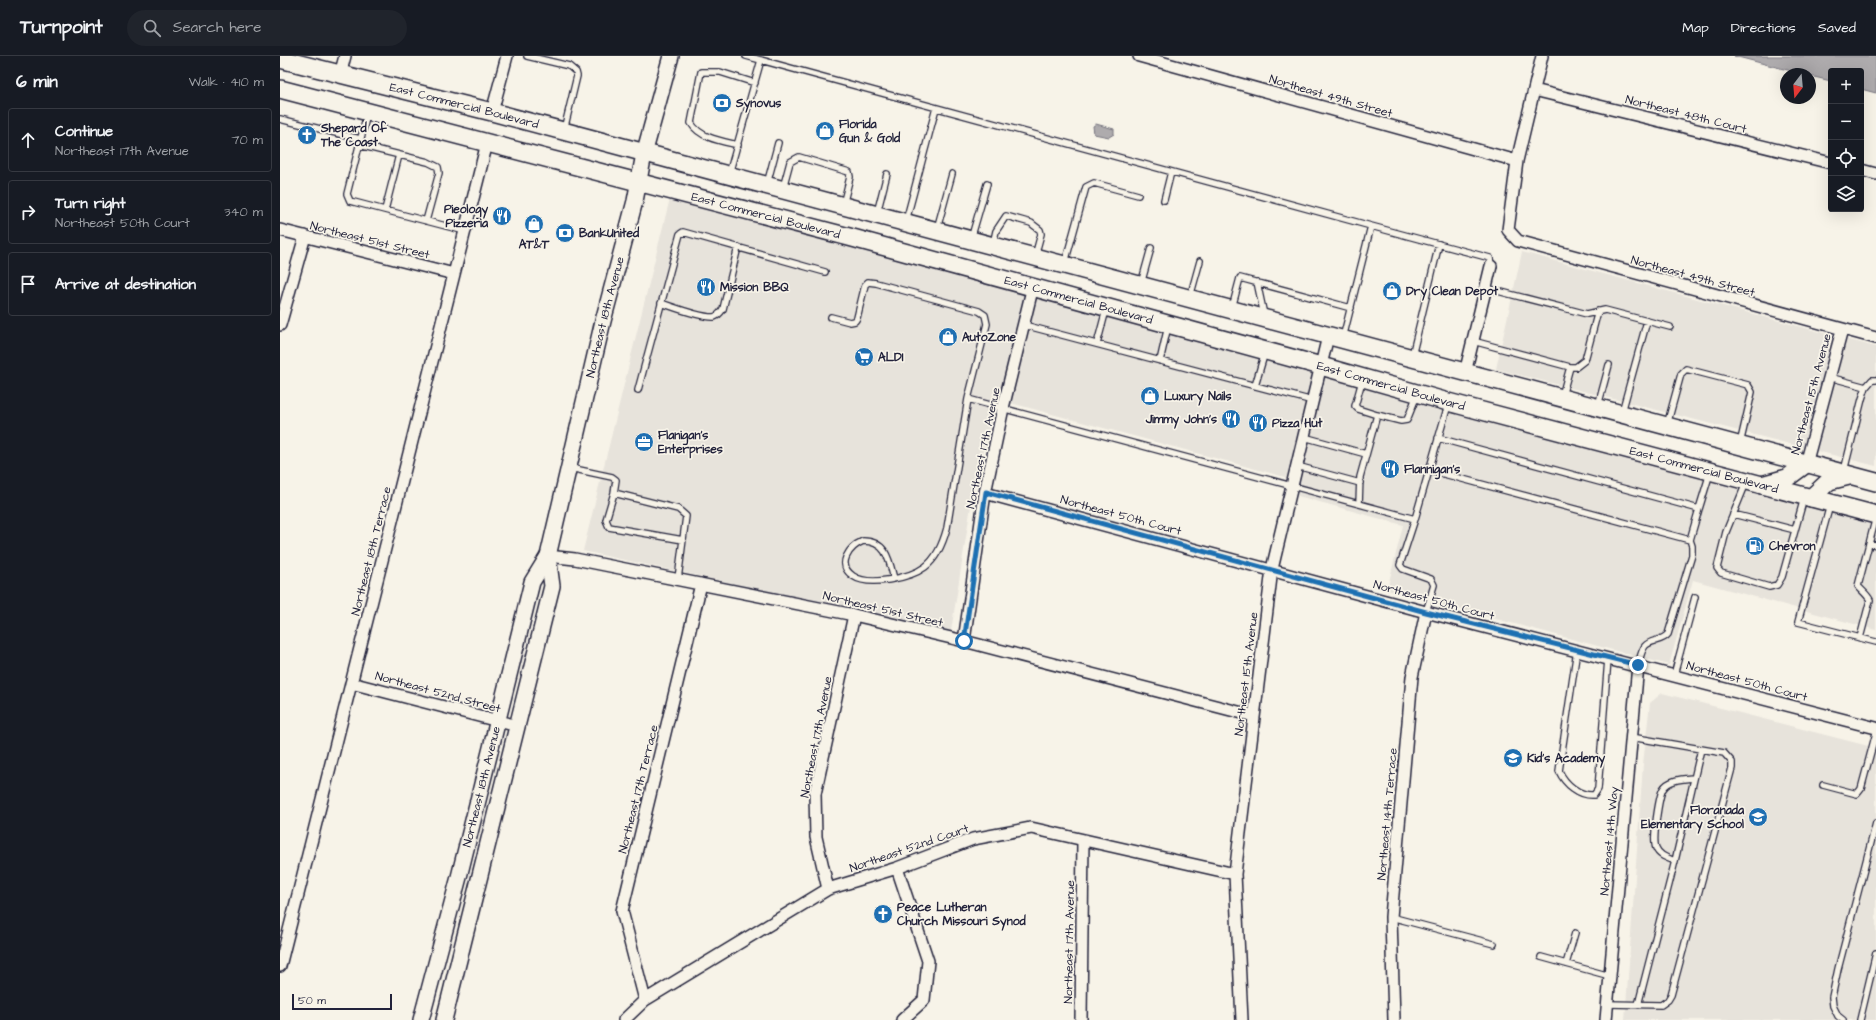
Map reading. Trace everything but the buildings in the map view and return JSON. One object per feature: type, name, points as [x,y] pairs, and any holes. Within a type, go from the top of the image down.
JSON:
[{"type":"main road","name":"East Commercial Boulevard","points":[[280,59],[492,112],[905,224],[1876,482]]},
{"type":"main road","name":"East Commercial Boulevard","points":[[280,89],[1033,286],[1448,402],[1876,516]]},
{"type":"main road","points":[[1755,483],[1787,478],[1806,464]]},
{"type":"main road","points":[[1808,497],[1829,481],[1848,475]]},
{"type":"street","points":[[340,74],[345,56]]},
{"type":"street","points":[[492,112],[507,56]]},
{"type":"street","name":"Northeast 18th Avenue","points":[[421,1020],[532,582],[548,556],[568,468],[639,182],[644,154],[672,56]]},
{"type":"street","name":"Northeast 49th Street","points":[[1139,56],[1517,161],[1508,230],[1518,241],[1876,338]]},
{"type":"street","points":[[1517,161],[1542,56]]},
{"type":"street","name":"Northeast 48th Court","points":[[1534,90],[1828,162]]},
{"type":"street","name":"Northeast 18th Terrace","points":[[280,966],[487,143]]},
{"type":"street","points":[[1864,171],[1876,174]]},
{"type":"street","name":"Northeast 51st Street","points":[[280,230],[454,274]]},
{"type":"street","points":[[280,325],[305,236]]},
{"type":"street","points":[[1465,373],[1491,266]]},
{"type":"street","name":"Northeast 17th Avenue","points":[[964,641],[986,492],[1003,408],[1033,286]]},
{"type":"street","name":"Northeast 15th Avenue","points":[[1806,464],[1842,330]]},
{"type":"street","name":"Northeast 15th Avenue","points":[[1242,1020],[1235,874],[1272,569],[1321,366],[1335,338]]},
{"type":"street","name":"Northeast 50th Court","points":[[986,492],[1426,612],[1638,665],[1876,728]]},
{"type":"street","name":"Northeast 18th Avenue","points":[[444,1020],[552,586],[548,556]]},
{"type":"street","name":"Northeast 51st Street","points":[[548,556],[575,559],[854,615],[964,641],[1254,716]]},
{"type":"street","name":"Northeast 17th Terrace","points":[[645,1000],[622,911],[701,584]]},
{"type":"street","name":"Northeast 14th Terrace","points":[[1394,1020],[1391,917],[1412,677],[1426,612]]},
{"type":"street","name":"Northeast 17th Avenue","points":[[828,889],[816,837],[816,794],[854,615]]},
{"type":"street","name":"Northeast 14th Way","points":[[1606,1020],[1638,665]]},
{"type":"street","name":"Northeast 52nd Street","points":[[351,683],[518,726]]},
{"type":"street","name":"Northeast 52nd Court","points":[[624,1020],[645,1000],[828,889],[897,868],[973,839],[1032,828],[1235,874]]},
{"type":"street","name":"Northeast 17th Avenue","points":[[1081,1020],[1083,840]]},
{"type":"street","points":[[897,868],[928,961],[924,1000],[902,1020]]},
{"type":"lane","points":[[527,56],[568,66],[576,72],[577,76],[564,132]]},
{"type":"lane","points":[[746,56],[1490,258],[1491,266]]},
{"type":"lane","points":[[729,176],[761,60]]},
{"type":"lane","points":[[738,145],[710,138],[696,130],[691,123],[701,72],[720,72],[755,83]]},
{"type":"lane","points":[[905,224],[936,108]]},
{"type":"lane","points":[[367,112],[347,198],[350,201],[465,231]]},
{"type":"lane","points":[[280,119],[360,142],[438,167],[439,173],[426,221]]},
{"type":"lane","points":[[766,186],[778,144]]},
{"type":"lane","points":[[385,210],[399,155]]},
{"type":"lane","points":[[783,191],[790,162],[799,157],[849,172],[850,177],[843,207]]},
{"type":"lane","points":[[1164,200],[1171,172]]},
{"type":"lane","points":[[876,216],[887,174]]},
{"type":"lane","points":[[936,232],[952,174]]},
{"type":"lane","points":[[1064,266],[1086,187],[1094,183],[1138,195]]},
{"type":"lane","points":[[971,241],[987,184]]},
{"type":"lane","points":[[993,247],[996,231],[1006,216],[1031,223],[1040,230],[1041,234],[1035,258]]},
{"type":"lane","points":[[1335,338],[1351,308],[1371,226]]},
{"type":"lane","points":[[638,390],[680,234],[683,232],[825,272]]},
{"type":"lane","points":[[1411,358],[1439,244]]},
{"type":"lane","points":[[661,303],[706,316],[715,317],[719,315],[723,309],[738,247]]},
{"type":"lane","points":[[1140,286],[1151,248]]},
{"type":"lane","points":[[1189,299],[1200,261]]},
{"type":"lane","points":[[1232,310],[1240,278],[1351,308]]},
{"type":"lane","points":[[831,317],[855,322],[865,285],[868,282],[979,311],[984,315],[988,324],[968,399],[952,503],[943,543],[936,555],[924,568],[909,575],[894,579],[870,581],[853,576],[847,570],[845,563],[850,548],[863,541],[870,541],[883,547],[889,560],[894,579]]},
{"type":"lane","points":[[1256,282],[1265,319]]},
{"type":"lane","points":[[1486,288],[1587,314],[1605,310],[1670,327]]},
{"type":"lane","points":[[1097,344],[1107,306]]},
{"type":"lane","points":[[1473,341],[1570,367],[1576,367],[1585,360],[1598,311]]},
{"type":"lane","points":[[1621,414],[1647,321]]},
{"type":"lane","points":[[1160,361],[1169,324]]},
{"type":"lane","points":[[1024,325],[1313,401]]},
{"type":"lane","points":[[1255,386],[1266,350]]},
{"type":"lane","points":[[1598,408],[1609,365]]},
{"type":"lane","points":[[1562,398],[1570,367]]},
{"type":"lane","points":[[1667,426],[1681,374],[1686,369],[1748,385],[1752,392],[1740,446]]},
{"type":"lane","points":[[1829,377],[1866,387]]},
{"type":"lane","points":[[1363,378],[1355,406],[1358,409],[1377,415],[1401,421],[1406,420],[1417,393]]},
{"type":"lane","points":[[1848,475],[1866,387],[1872,380],[1876,380]]},
{"type":"lane","points":[[968,399],[1416,519]]},
{"type":"lane","points":[[1426,612],[1434,585],[1431,579],[1403,569],[1400,565],[1416,519],[1448,402]]},
{"type":"lane","points":[[1359,504],[1360,483],[1366,454],[1377,415]]},
{"type":"lane","points":[[1304,437],[1366,454]]},
{"type":"lane","points":[[1438,438],[1699,509]]},
{"type":"lane","points":[[1297,466],[1360,483]]},
{"type":"lane","points":[[568,468],[612,477],[616,480],[614,493],[606,520],[609,527],[683,540]]},
{"type":"lane","points":[[1429,470],[1690,540]]},
{"type":"lane","points":[[1638,665],[1643,648],[1648,644],[1665,638],[1668,634],[1692,555],[1690,540],[1710,471]]},
{"type":"lane","points":[[1755,483],[1733,514],[1726,532],[1717,568],[1721,573],[1769,587],[1777,585],[1782,577],[1795,530],[1808,497]]},
{"type":"lane","points":[[614,493],[678,510],[683,512],[686,516],[678,579]]},
{"type":"lane","points":[[1831,503],[1798,622],[1876,642]]},
{"type":"lane","points":[[1733,514],[1795,530]]},
{"type":"lane","points":[[1860,638],[1870,600],[1858,586],[1876,516]]},
{"type":"lane","points":[[1869,543],[1876,545]]},
{"type":"lane","points":[[1674,675],[1695,597]]},
{"type":"lane","points":[[1577,650],[1559,771],[1562,777],[1580,794],[1586,796],[1594,795],[1598,788],[1608,658]]},
{"type":"lane","points":[[1823,785],[1857,794],[1861,789],[1876,733]]},
{"type":"lane","points":[[1607,1004],[1661,1005],[1668,1000],[1671,995],[1732,768],[1732,762],[1724,754],[1631,737]]},
{"type":"lane","points":[[1638,1005],[1675,861],[1701,749]]},
{"type":"lane","points":[[1675,861],[1664,857],[1655,847],[1654,839],[1661,797],[1663,789],[1671,782],[1694,778]]},
{"type":"lane","points":[[1843,1020],[1838,1016],[1833,1006],[1832,997],[1876,823]]},
{"type":"lane","points":[[1391,917],[1494,944]]},
{"type":"lane","points":[[1566,964],[1575,933]]},
{"type":"lane","points":[[1860,1020],[1876,953]]},
{"type":"lane","points":[[1541,957],[1610,976]]},
{"type":"shaded area","points":[[1734,56],[1876,56],[1876,93],[1864,90],[1864,68],[1828,68],[1828,80],[1816,77],[1816,68],[1780,68]]},
{"type":"shaded area","points":[[1096,124],[1114,129],[1114,134],[1109,137],[1094,134],[1093,126]]},
{"type":"shaded area","points":[[670,198],[1010,287],[1876,522],[1876,630],[1693,580],[1669,665],[1387,590],[1403,525],[1298,496],[1285,477],[996,399],[974,487],[951,631],[583,551]]},
{"type":"shaded area","points":[[1522,252],[1876,347],[1876,466],[1496,369]]},
{"type":"shaded area","name":"Floranada Elementary School","points":[[1662,693],[1876,748],[1876,1020],[1625,1020],[1643,764],[1650,703]]},
{"type":"place","name":"Synovus","points":[[722,103]]},
{"type":"place","name":"Florida Gun & Gold","points":[[825,131]]},
{"type":"place","name":"Shepard Of The Coast","points":[[307,135]]},
{"type":"place","name":"Pieology Pizzeria","points":[[502,216]]},
{"type":"place","name":"AT&T","points":[[534,224]]},
{"type":"place","name":"BankUnited","points":[[565,233]]},
{"type":"place","name":"Mission BBQ","points":[[706,287]]},
{"type":"place","name":"Dry Clean Depot","points":[[1392,291]]},
{"type":"place","name":"AutoZone","points":[[948,337]]},
{"type":"place","name":"ALDI","points":[[864,357]]},
{"type":"place","name":"Luxury Nails","points":[[1150,396]]},
{"type":"place","name":"Jimmy John's","points":[[1231,419]]},
{"type":"place","name":"Pizza Hut","points":[[1258,423]]},
{"type":"place","name":"Flanigan's Enterprises","points":[[644,442]]},
{"type":"place","name":"Flannigan's","points":[[1390,469]]},
{"type":"place","name":"Chevron","points":[[1755,546]]},
{"type":"place","name":"Kid's Academy","points":[[1513,758]]},
{"type":"place","name":"Floranada Elementary School","points":[[1758,817]]},
{"type":"place","name":"Peace Lutheran Church Missouri Synod","points":[[883,914]]},
{"type":"route","points":[[964,641],[986,492],[1426,612],[1638,665]]}]
